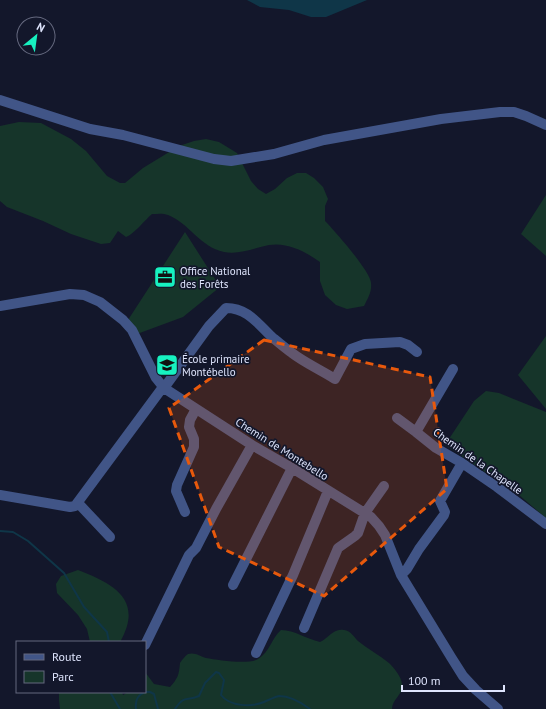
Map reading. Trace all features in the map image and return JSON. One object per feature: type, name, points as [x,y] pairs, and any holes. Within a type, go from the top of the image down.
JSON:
[{"type":"street","points":[[0,100],[90,129],[124,135],[214,159],[231,161],[274,154],[324,140],[441,119],[500,112],[514,112],[546,125]]},
{"type":"street","name":"Chemin de Montebello","points":[[0,306],[70,294],[84,295],[100,302],[123,320],[132,330],[156,378],[164,387],[252,446],[292,468],[328,492],[371,517],[385,536],[401,575],[464,676],[476,690],[498,709]]},
{"type":"street","points":[[0,495],[70,507],[75,506],[209,326],[226,308],[239,310],[250,316],[293,354],[335,379],[352,349],[365,344],[400,342],[408,345],[417,352]]},
{"type":"street","points":[[416,432],[453,369]]},
{"type":"street","points":[[185,512],[176,491],[177,485],[194,447],[194,439],[188,427],[196,409]]},
{"type":"street","name":"Chemin de la Chapelle","points":[[397,418],[436,448],[497,486],[546,524]]},
{"type":"street","points":[[146,643],[189,555],[196,548],[216,509],[252,446]]},
{"type":"street","points":[[401,575],[407,569],[419,549],[444,515],[440,502],[441,499],[453,481],[462,463]]},
{"type":"street","points":[[233,585],[292,468]]},
{"type":"street","points":[[304,628],[338,548],[358,533],[365,513],[384,486]]},
{"type":"street","points":[[256,653],[293,575],[328,492]]},
{"type":"street","points":[[78,503],[110,537]]},
{"type":"highlighted area","points":[[264,340],[430,377],[447,489],[324,596],[219,547],[169,408]]},
{"type":"green space","points":[[19,122],[41,123],[71,139],[86,151],[107,176],[120,183],[125,183],[143,168],[179,146],[206,139],[219,142],[237,153],[251,181],[258,189],[266,194],[275,189],[287,178],[297,173],[306,173],[314,178],[323,187],[328,199],[325,206],[325,221],[351,251],[369,278],[371,289],[364,306],[347,309],[336,305],[325,295],[320,281],[320,262],[303,251],[290,246],[276,244],[235,253],[224,252],[208,245],[182,223],[166,214],[152,214],[136,230],[126,237],[118,231],[110,243],[101,244],[71,234],[7,207],[0,201],[0,126]]},
{"type":"green space","points":[[546,195],[546,256],[521,234]]},
{"type":"green space","points":[[185,232],[220,287],[183,317],[137,334],[128,320]]},
{"type":"green space","points":[[546,336],[546,409],[518,375]]},
{"type":"green space","points":[[486,391],[499,393],[546,412],[546,518],[519,495],[445,445],[474,401]]},
{"type":"green space","points":[[78,570],[103,581],[122,596],[127,604],[129,615],[127,627],[120,641],[90,641],[87,629],[78,615],[57,593],[56,584],[61,576]]},
{"type":"green space","points":[[281,630],[286,630],[320,642],[337,630],[344,630],[350,633],[358,641],[389,663],[399,675],[402,688],[400,694],[394,702],[392,709],[60,709],[59,693],[122,693],[123,695],[126,693],[146,693],[146,673],[154,684],[170,687],[178,676],[180,663],[188,654],[195,654],[206,658],[225,661],[253,661],[265,653]]},
{"type":"water","points":[[247,0],[367,0],[326,17],[311,17],[289,10],[260,7]]},
{"type":"waterway","points":[[0,531],[13,532],[28,541],[64,573],[84,607],[107,632],[109,641]]},
{"type":"waterway","points":[[175,709],[181,701],[199,696],[205,683],[216,672],[219,673],[224,680],[221,695],[225,699],[235,704],[253,705],[277,696],[283,696],[296,700],[310,709]]},
{"type":"waterway","points":[[146,692],[154,694],[158,709]]},
{"type":"waterway","points":[[111,693],[120,709]]},
{"type":"waterway","points":[[136,709],[137,699],[143,693]]},
{"type":"place","name":"Office National des Forêts","points":[[165,277]]},
{"type":"place","name":"École primaire Montébello","points":[[167,365]]}]
